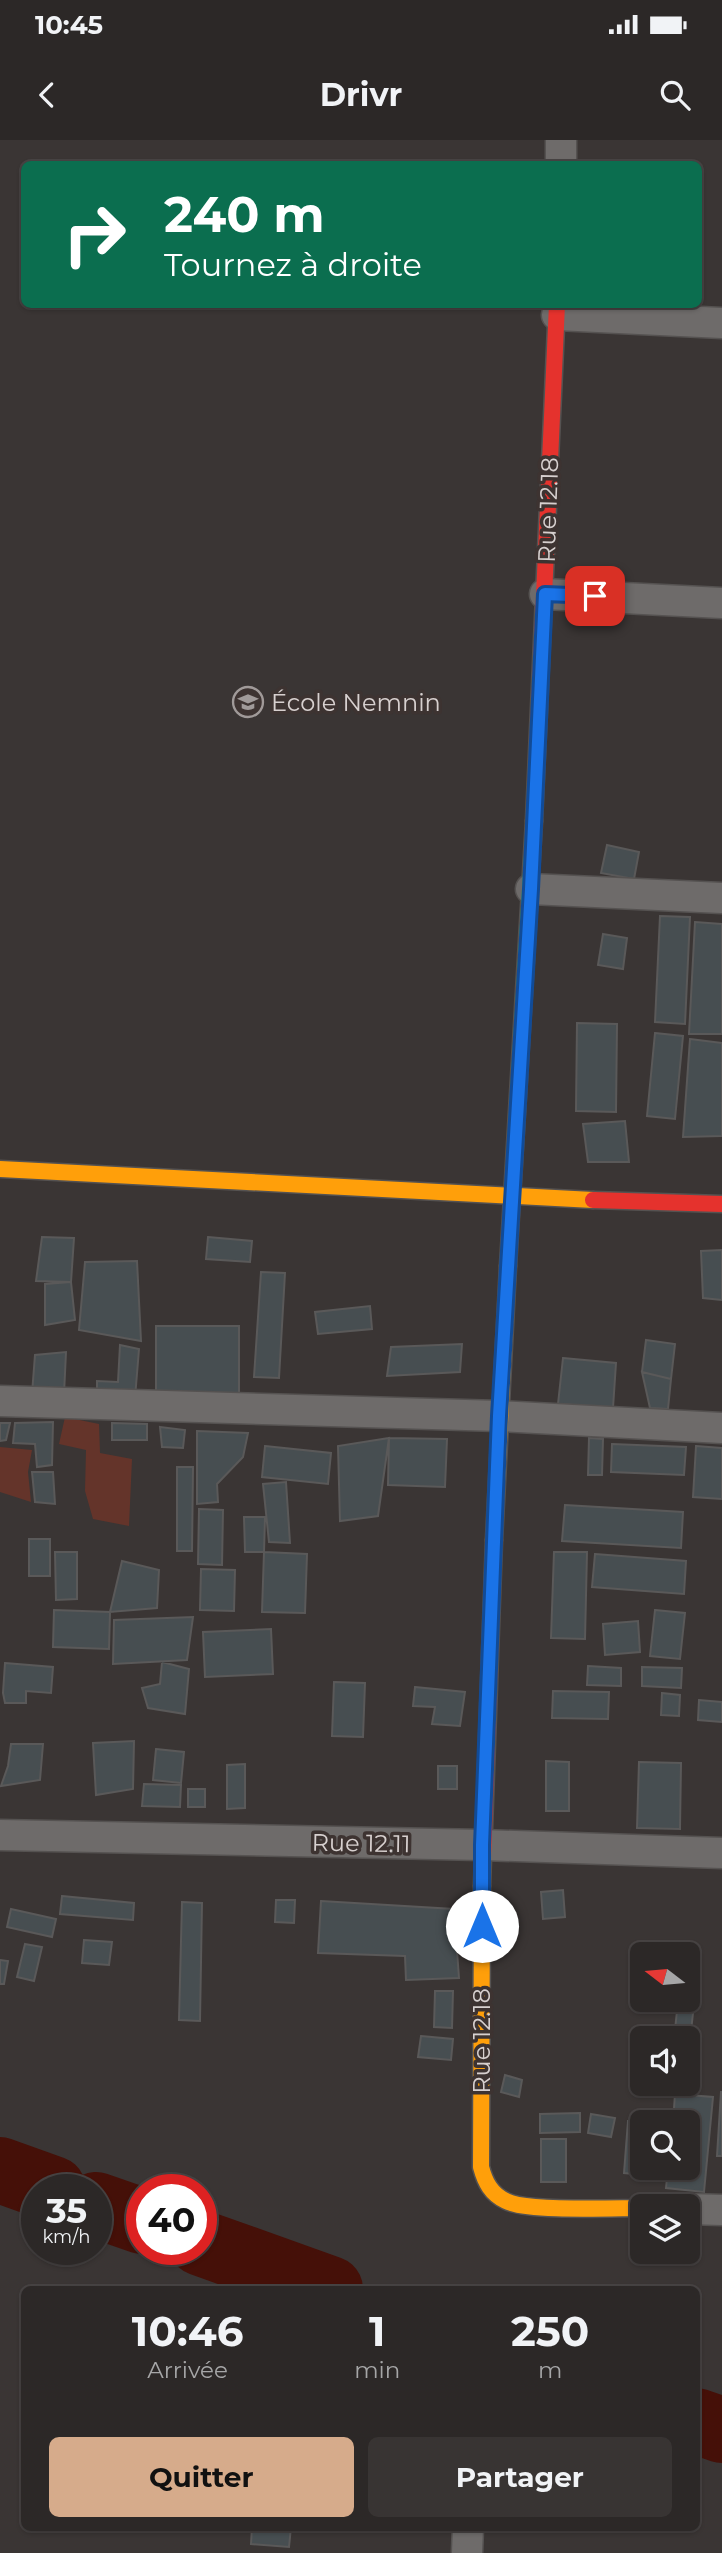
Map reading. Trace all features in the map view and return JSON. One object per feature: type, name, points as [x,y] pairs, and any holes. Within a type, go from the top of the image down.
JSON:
[{"type":"street","points":[[561,140],[561,161]]},
{"type":"street","points":[[557,310],[722,323]]},
{"type":"street","name":"Rue 12.18","points":[[557,310],[531,889],[499,1416],[482,1845],[481,2167],[485,2183],[492,2193],[517,2206],[630,2208]]},
{"type":"street","points":[[545,594],[722,603]]},
{"type":"street","points":[[531,889],[722,898]]},
{"type":"street","points":[[0,1169],[512,1197],[722,1204]]},
{"type":"street","points":[[0,1401],[499,1416],[722,1428]]},
{"type":"street","name":"Rue 12.11","points":[[0,1835],[722,1853]]},
{"type":"street","points":[[700,2209],[722,2210]]},
{"type":"street","points":[[467,2553],[468,2531]]},
{"type":"shaded area","points":[[65,1417],[99,1424],[100,1453],[132,1459],[129,1526],[93,1519],[85,1491],[86,1450],[59,1444]]},
{"type":"shaded area","points":[[0,1447],[32,1450],[28,1472],[31,1502],[0,1492]]},
{"type":"building","points":[[607,845],[639,852],[634,879],[601,873]]},
{"type":"building","points":[[660,916],[690,917],[685,1024],[655,1022]]},
{"type":"building","points":[[695,922],[722,924],[722,1034],[689,1034]]},
{"type":"building","points":[[603,934],[627,938],[623,969],[598,965]]},
{"type":"building","points":[[577,1023],[617,1024],[616,1112],[576,1111]]},
{"type":"building","points":[[655,1033],[683,1036],[675,1119],[647,1116]]},
{"type":"building","points":[[690,1039],[722,1043],[722,1136],[683,1137]]},
{"type":"building","points":[[625,1121],[629,1162],[588,1162],[583,1124]]},
{"type":"building","points":[[42,1237],[74,1238],[71,1282],[36,1281]]},
{"type":"building","points":[[208,1237],[252,1241],[250,1262],[206,1259]]},
{"type":"building","points":[[722,1250],[722,1300],[703,1298],[701,1251]]},
{"type":"building","points":[[137,1261],[141,1341],[79,1330],[85,1262]]},
{"type":"building","points":[[261,1272],[285,1273],[279,1378],[254,1377]]},
{"type":"building","points":[[71,1282],[75,1320],[45,1325],[45,1284]]},
{"type":"building","points":[[370,1306],[372,1329],[318,1334],[315,1312]]},
{"type":"building","points":[[156,1326],[239,1326],[239,1393],[156,1393]]},
{"type":"building","points":[[646,1340],[675,1344],[671,1379],[642,1372]]},
{"type":"building","points":[[462,1344],[460,1372],[387,1376],[391,1347]]},
{"type":"building","points":[[120,1345],[139,1349],[135,1398],[97,1397],[97,1381],[118,1382]]},
{"type":"building","points":[[66,1352],[64,1394],[32,1394],[35,1355]]},
{"type":"building","points":[[563,1358],[616,1363],[613,1408],[558,1404]]},
{"type":"building","points":[[642,1372],[671,1379],[668,1409],[650,1408]]},
{"type":"building","points":[[53,1422],[52,1465],[37,1467],[35,1444],[13,1443],[15,1423]]},
{"type":"building","points":[[0,1423],[10,1423],[6,1440],[0,1441]]},
{"type":"building","points":[[112,1423],[147,1424],[147,1440],[112,1440]]},
{"type":"building","points":[[160,1427],[185,1430],[183,1448],[162,1447]]},
{"type":"building","points":[[197,1431],[248,1433],[243,1457],[217,1484],[218,1502],[197,1504]]},
{"type":"building","points":[[389,1438],[447,1439],[445,1487],[388,1485]]},
{"type":"building","points":[[389,1438],[378,1516],[340,1521],[338,1446]]},
{"type":"building","points":[[589,1438],[603,1439],[602,1475],[588,1475]]},
{"type":"building","points":[[612,1444],[686,1447],[684,1475],[611,1472]]},
{"type":"building","points":[[265,1446],[331,1453],[328,1484],[262,1477]]},
{"type":"building","points":[[696,1446],[722,1448],[722,1499],[693,1497]]},
{"type":"building","points":[[177,1467],[193,1467],[192,1551],[177,1551]]},
{"type":"building","points":[[32,1472],[53,1472],[55,1504],[35,1502]]},
{"type":"building","points":[[286,1482],[290,1543],[269,1542],[263,1484]]},
{"type":"building","points":[[565,1505],[683,1512],[681,1548],[562,1541]]},
{"type":"building","points":[[199,1509],[223,1510],[222,1565],[198,1564]]},
{"type":"building","points":[[244,1517],[265,1517],[264,1552],[245,1552]]},
{"type":"building","points":[[29,1539],[50,1539],[50,1576],[29,1576]]},
{"type":"building","points":[[55,1552],[77,1552],[77,1599],[56,1600]]},
{"type":"building","points":[[264,1552],[307,1554],[305,1613],[262,1612]]},
{"type":"building","points":[[554,1552],[587,1552],[585,1639],[551,1638]]},
{"type":"building","points":[[595,1554],[686,1561],[684,1594],[592,1587]]},
{"type":"building","points":[[122,1561],[159,1570],[157,1608],[110,1612]]},
{"type":"building","points":[[201,1569],[235,1570],[234,1611],[200,1610]]},
{"type":"building","points":[[54,1610],[110,1612],[109,1649],[53,1647]]},
{"type":"building","points":[[655,1610],[685,1613],[680,1659],[650,1656]]},
{"type":"building","points":[[193,1617],[187,1660],[113,1664],[114,1620]]},
{"type":"building","points":[[638,1621],[640,1652],[605,1655],[603,1624]]},
{"type":"building","points":[[271,1629],[273,1674],[205,1677],[203,1632]]},
{"type":"building","points":[[162,1662],[189,1669],[185,1714],[148,1708],[142,1688],[160,1684]]},
{"type":"building","points":[[5,1663],[53,1667],[51,1693],[26,1691],[26,1703],[5,1703]]},
{"type":"building","points":[[588,1666],[621,1668],[621,1686],[587,1685]]},
{"type":"building","points":[[642,1667],[682,1668],[681,1688],[642,1686]]},
{"type":"building","points":[[334,1682],[365,1683],[363,1737],[332,1736]]},
{"type":"building","points":[[415,1687],[465,1692],[460,1726],[432,1724],[435,1707],[413,1706]]},
{"type":"building","points":[[553,1691],[609,1692],[608,1719],[552,1718]]},
{"type":"building","points":[[662,1693],[680,1695],[679,1716],[661,1715]]},
{"type":"building","points":[[699,1700],[722,1702],[722,1722],[698,1720]]},
{"type":"building","points":[[134,1741],[133,1789],[96,1795],[93,1743]]},
{"type":"building","points":[[11,1744],[43,1744],[40,1780],[1,1786],[8,1766]]},
{"type":"building","points":[[156,1749],[184,1752],[181,1783],[153,1780]]},
{"type":"building","points":[[546,1761],[569,1762],[569,1811],[546,1811]]},
{"type":"building","points":[[639,1762],[681,1763],[680,1829],[637,1828]]},
{"type":"building","points":[[245,1764],[245,1808],[227,1809],[227,1765]]},
{"type":"building","points":[[438,1766],[457,1766],[457,1789],[438,1789]]},
{"type":"building","points":[[144,1784],[181,1785],[180,1807],[142,1806]]},
{"type":"building","points":[[188,1789],[205,1789],[205,1807],[188,1807]]},
{"type":"building","points":[[563,1890],[565,1917],[543,1919],[541,1892]]},
{"type":"building","points":[[62,1896],[134,1903],[133,1920],[60,1914]]},
{"type":"building","points":[[276,1900],[295,1900],[294,1923],[275,1922]]},
{"type":"building","points":[[321,1901],[454,1909],[459,1978],[406,1980],[405,1956],[318,1953]]},
{"type":"building","points":[[182,1902],[202,1903],[200,2021],[179,2020]]},
{"type":"building","points":[[11,1909],[56,1919],[52,1937],[7,1927]]},
{"type":"building","points":[[84,1940],[112,1942],[109,1965],[82,1963]]},
{"type":"building","points":[[25,1944],[42,1947],[34,1981],[17,1977]]},
{"type":"building","points":[[0,1960],[8,1961],[4,1984],[0,1984]]},
{"type":"building","points":[[435,1991],[453,1991],[452,2028],[434,2027]]},
{"type":"building","points":[[677,2012],[693,2013],[692,2026],[675,2026]]},
{"type":"building","points":[[421,2036],[453,2039],[451,2060],[418,2057]]},
{"type":"building","points":[[505,2075],[522,2080],[519,2097],[501,2092]]},
{"type":"building","points":[[721,2092],[722,2156],[717,2156]]},
{"type":"building","points":[[675,2096],[713,2097],[704,2192],[666,2188],[667,2180],[700,2180],[700,2110],[674,2110]]},
{"type":"building","points":[[580,2113],[580,2132],[540,2133],[540,2114]]},
{"type":"building","points":[[591,2114],[615,2118],[611,2137],[588,2133]]},
{"type":"building","points":[[628,2121],[630,2121],[630,2174],[624,2173]]},
{"type":"building","points":[[541,2139],[566,2139],[566,2182],[541,2182]]},
{"type":"building","points":[[252,2531],[291,2531],[289,2547],[251,2544]]},
{"type":"waterway","points":[[0,2170],[21,2178]]},
{"type":"waterway","points":[[112,2211],[126,2215]]},
{"type":"waterway","points":[[217,2249],[322,2286]]},
{"type":"waterway","points":[[700,2422],[722,2430]]},
{"type":"traffic: fast","points":[[508,1266],[534,821]]},
{"type":"traffic: slow","points":[[0,1169],[593,1200]]},
{"type":"traffic: slow","points":[[494,1540],[508,1266]]},
{"type":"traffic: slow","points":[[482,1886],[481,2167],[487,2183],[506,2201],[532,2207],[630,2208]]},
{"type":"traffic: jam","points":[[534,821],[557,308]]},
{"type":"traffic: jam","points":[[593,1200],[722,1204]]},
{"type":"traffic: jam","points":[[482,1886],[494,1540]]},
{"type":"place","name":"École Nemnin","points":[[248,702]]},
{"type":"route","points":[[482,1926],[482,1845],[499,1416],[522,1052],[545,594],[595,596]]}]
